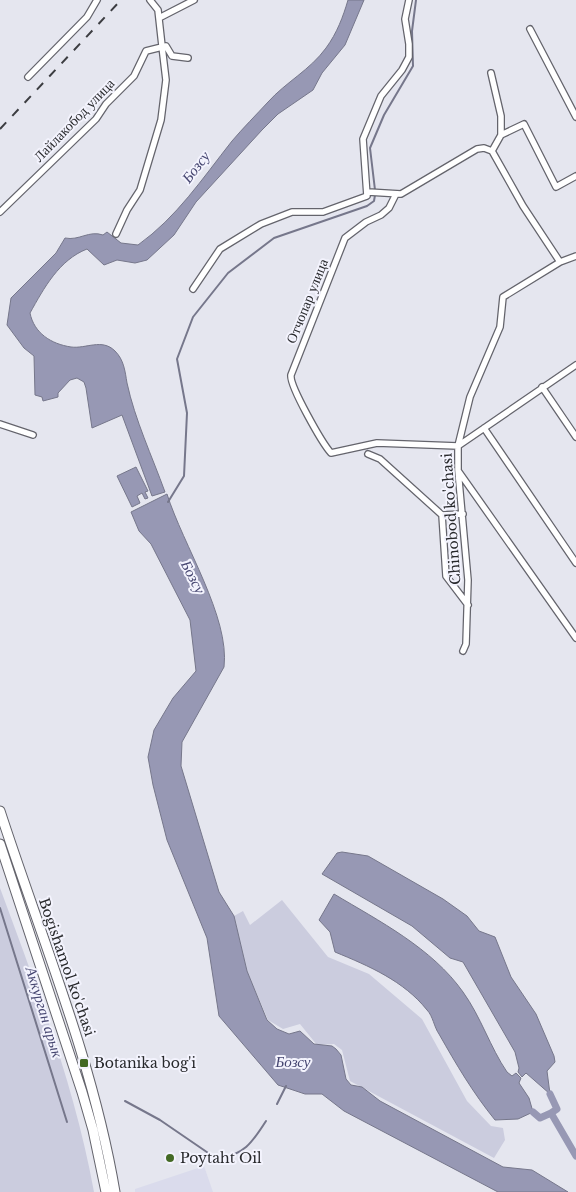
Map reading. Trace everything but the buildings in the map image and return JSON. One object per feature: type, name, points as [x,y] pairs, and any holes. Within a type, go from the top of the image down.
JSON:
[{"type":"main road","name":"Bogishamol ko'chasi","points":[[0,811],[95,1098],[106,1166],[106,1192]]},
{"type":"main road","name":"Bogishamol ko'chasi","points":[[0,844],[115,1192]]},
{"type":"main road","points":[[4,856],[8,851],[14,853]]},
{"type":"main road","points":[[54,1008],[61,1009],[64,1004]]},
{"type":"street","points":[[28,77],[87,17],[97,0]]},
{"type":"street","points":[[116,234],[127,210],[140,190],[161,120],[166,80],[158,10],[150,0]]},
{"type":"street","points":[[159,18],[194,0]]},
{"type":"street","points":[[193,289],[220,249],[261,224],[292,212],[323,212],[363,199],[368,192],[362,151],[363,138],[381,96],[402,70],[409,57],[406,19],[409,0]]},
{"type":"street","points":[[530,29],[576,117]]},
{"type":"street","points":[[162,46],[166,46],[172,56],[188,58]]},
{"type":"street","name":"Лайлакобод улица","points":[[0,212],[96,119],[106,104],[134,76],[146,51],[162,46]]},
{"type":"street","points":[[490,73],[501,116],[501,135],[492,151],[523,206],[560,262]]},
{"type":"street","points":[[501,135],[524,124],[556,186],[576,176]]},
{"type":"street","name":"Отчопар улица","points":[[368,192],[401,194],[478,149],[484,148],[492,151]]},
{"type":"street","name":"Отчопар улица","points":[[396,194],[389,208],[366,222],[346,238],[291,375],[292,386],[318,436],[331,453],[377,443],[458,446]]},
{"type":"street","name":"Chinobod ko'chasi","points":[[463,651],[466,644],[468,606],[458,446],[470,397],[500,328],[503,297],[560,262],[576,256]]},
{"type":"street","points":[[458,446],[576,365]]},
{"type":"street","points":[[542,387],[576,437]]},
{"type":"street","points":[[0,424],[33,435]]},
{"type":"street","points":[[484,428],[576,563]]},
{"type":"street","points":[[368,454],[380,459],[442,515],[446,576],[468,606]]},
{"type":"street","points":[[458,470],[576,638]]},
{"type":"street","points":[[442,515],[462,514]]},
{"type":"shaded area","points":[[0,888],[41,1000],[66,1076],[94,1192],[0,1192]]},
{"type":"shaded area","points":[[282,900],[328,957],[369,974],[422,1019],[467,1101],[491,1126],[503,1128],[505,1140],[494,1158],[350,1081],[342,1050],[334,1044],[317,1045],[300,1024],[283,1029],[268,1020],[247,971],[234,916],[243,911],[250,925]]},
{"type":"shaded area","points":[[204,1166],[213,1192],[135,1192],[135,1189]]},
{"type":"water","name":"Бозсу","points":[[348,0],[364,0],[345,45],[322,73],[313,90],[278,114],[262,130],[196,202],[174,235],[147,260],[135,263],[117,260],[104,265],[87,249],[77,254],[60,267],[30,313],[39,332],[50,340],[71,347],[105,345],[118,354],[124,366],[130,397],[139,424],[165,492],[152,496],[122,415],[92,428],[84,382],[77,378],[70,380],[58,393],[58,397],[43,401],[42,397],[35,395],[34,356],[24,348],[7,325],[11,298],[56,253],[65,238],[70,239],[93,234],[103,235],[107,232],[121,243],[138,245],[152,234],[177,210],[232,141],[275,95],[320,56],[342,19]]},
{"type":"water","points":[[136,467],[148,491],[145,492],[148,498],[145,499],[142,493],[137,496],[140,503],[132,507],[117,476]]},
{"type":"water","name":"Бозсу","points":[[167,494],[213,604],[224,647],[224,667],[182,742],[181,766],[219,892],[234,916],[247,971],[267,1020],[277,1029],[289,1034],[300,1031],[314,1044],[332,1046],[336,1049],[341,1055],[346,1079],[351,1085],[362,1087],[380,1101],[503,1167],[532,1170],[568,1192],[498,1192],[344,1111],[322,1094],[305,1094],[278,1085],[219,1016],[207,938],[167,840],[148,757],[154,730],[173,698],[196,671],[190,620],[151,544],[139,531],[131,512]]},
{"type":"water","points":[[337,853],[368,856],[443,899],[467,916],[479,931],[495,937],[511,977],[536,1014],[554,1056],[555,1062],[547,1071],[550,1094],[526,1073],[522,1077],[518,1072],[519,1068],[515,1052],[463,962],[450,958],[412,926],[322,874]]},
{"type":"water","points":[[334,894],[404,937],[436,962],[450,976],[469,1002],[507,1072],[512,1076],[516,1073],[521,1078],[519,1083],[529,1098],[533,1112],[518,1119],[495,1120],[458,1067],[437,1031],[429,1012],[418,1000],[385,975],[335,952],[330,932],[319,920]]},
{"type":"waterway","points":[[375,190],[370,148],[384,115],[413,66],[412,31],[416,0]]},
{"type":"waterway","points":[[168,502],[184,476],[187,413],[177,359],[193,317],[228,273],[274,238],[367,206],[374,201],[375,195]]},
{"type":"waterway","name":"Аккурган арык","points":[[0,908],[67,1122]]},
{"type":"waterway","name":"Аккурган арык","points":[[277,1104],[286,1086]]},
{"type":"waterway","points":[[550,1094],[557,1109],[551,1113],[576,1156]]},
{"type":"waterway","name":"Аккурган арык","points":[[125,1101],[160,1120],[217,1159],[241,1151],[251,1142],[266,1121]]},
{"type":"waterway","points":[[533,1112],[540,1118],[551,1113]]},
{"type":"railway","points":[[0,129],[121,0]]},
{"type":"place","name":"Botanika bog'i","points":[[84,1063]]},
{"type":"place","name":"Poytaht Oil","points":[[170,1158]]}]
